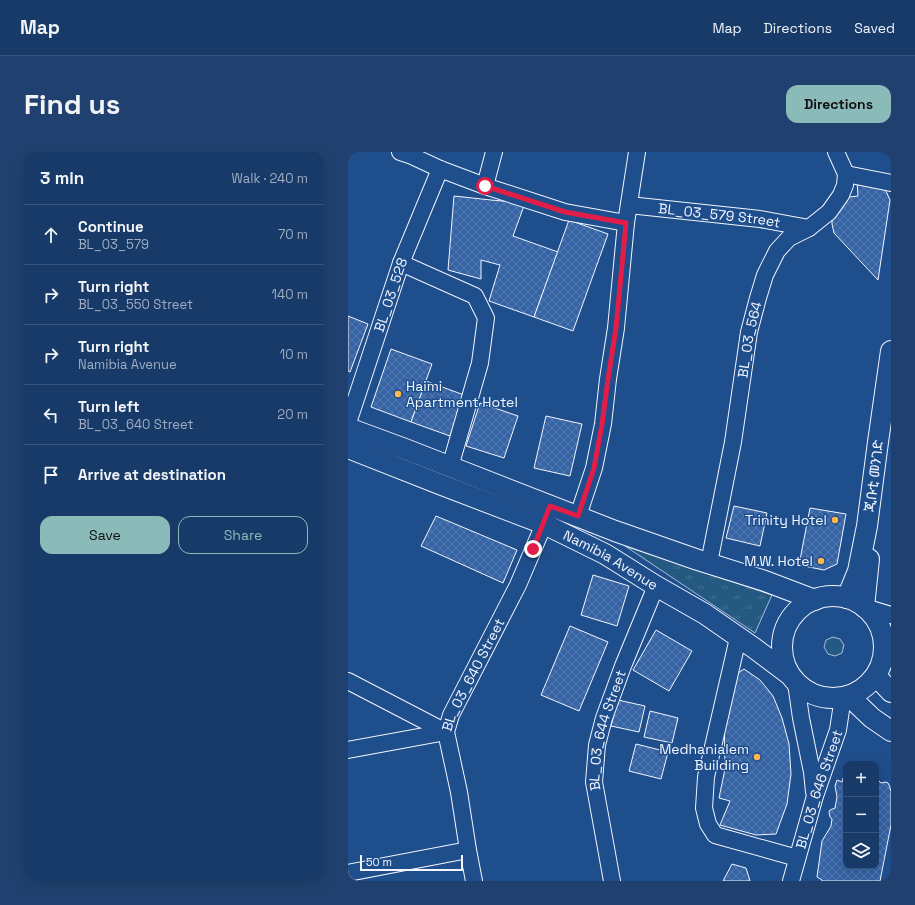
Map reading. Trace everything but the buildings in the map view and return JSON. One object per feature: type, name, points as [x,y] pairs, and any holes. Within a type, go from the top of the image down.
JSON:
[{"type":"main road","name":"ጂቡቲ መንገድ","points":[[846,598],[858,571],[867,526],[891,351]]},
{"type":"main road","points":[[864,607],[872,538],[891,406]]},
{"type":"main road","name":"Namibia Avenue","points":[[348,428],[450,467],[547,515],[656,586],[705,614],[793,679]]},
{"type":"main road","name":"Namibia Avenue","points":[[348,448],[442,485],[547,515],[578,516],[622,534],[765,581],[815,600]]},
{"type":"main road","points":[[826,597],[846,598],[864,607],[875,618],[882,632],[884,648],[887,656],[876,676],[864,688],[846,697],[821,697],[808,692],[793,679],[782,651],[784,635],[790,620],[801,608],[815,600],[826,597]]},
{"type":"main road","points":[[876,676],[891,692]]},
{"type":"main road","points":[[846,697],[891,731]]},
{"type":"street","points":[[400,152],[485,186],[565,212],[626,223]]},
{"type":"street","points":[[485,186],[494,152]]},
{"type":"street","points":[[578,516],[594,468],[602,424],[616,328],[626,223],[637,152]]},
{"type":"street","points":[[836,152],[846,174],[891,183]]},
{"type":"street","name":"BL_03_528","points":[[348,423],[401,263],[440,169]]},
{"type":"street","name":"BL_03_564","points":[[709,563],[733,442],[749,332],[765,275],[777,251],[789,238],[809,228],[829,212],[841,195],[845,185],[846,174]]},
{"type":"street","name":"BL_03_579 Street","points":[[630,205],[760,219],[809,228]]},
{"type":"street","points":[[401,263],[475,296],[486,318],[480,363],[450,467]]},
{"type":"street","name":"BL_03_640 Street","points":[[474,881],[459,792],[446,732],[451,715],[518,584],[547,515]]},
{"type":"street","name":"BL_03_644 Street","points":[[612,881],[594,782],[598,745],[604,718],[623,666],[656,586]]},
{"type":"street","points":[[864,607],[891,614]]},
{"type":"street","points":[[738,638],[706,778],[704,808],[708,824],[714,835],[798,858]]},
{"type":"street","points":[[793,679],[812,772],[815,796]]},
{"type":"street","points":[[348,681],[446,732]]},
{"type":"street","name":"BL_03_646 Street","points":[[795,880],[798,858],[815,796],[838,730],[846,697]]},
{"type":"street","points":[[348,750],[446,732]]},
{"type":"street","points":[[348,873],[468,850]]},
{"type":"green space","points":[[625,546],[772,595],[755,633]]},
{"type":"green space","points":[[833,637],[840,639],[844,645],[842,653],[835,656],[828,654],[824,647],[826,640]]},
{"type":"place","name":"Haimi Apartment Hotel","points":[[398,394]]},
{"type":"place","name":"Trinity Hotel","points":[[835,520]]},
{"type":"place","name":"M.W. Hotel","points":[[821,561]]},
{"type":"place","name":"Medhanialem Building","points":[[757,757]]},
{"type":"route","points":[[485,186],[565,212],[626,223],[616,328],[594,468],[578,516],[550,506],[533,549]]}]
